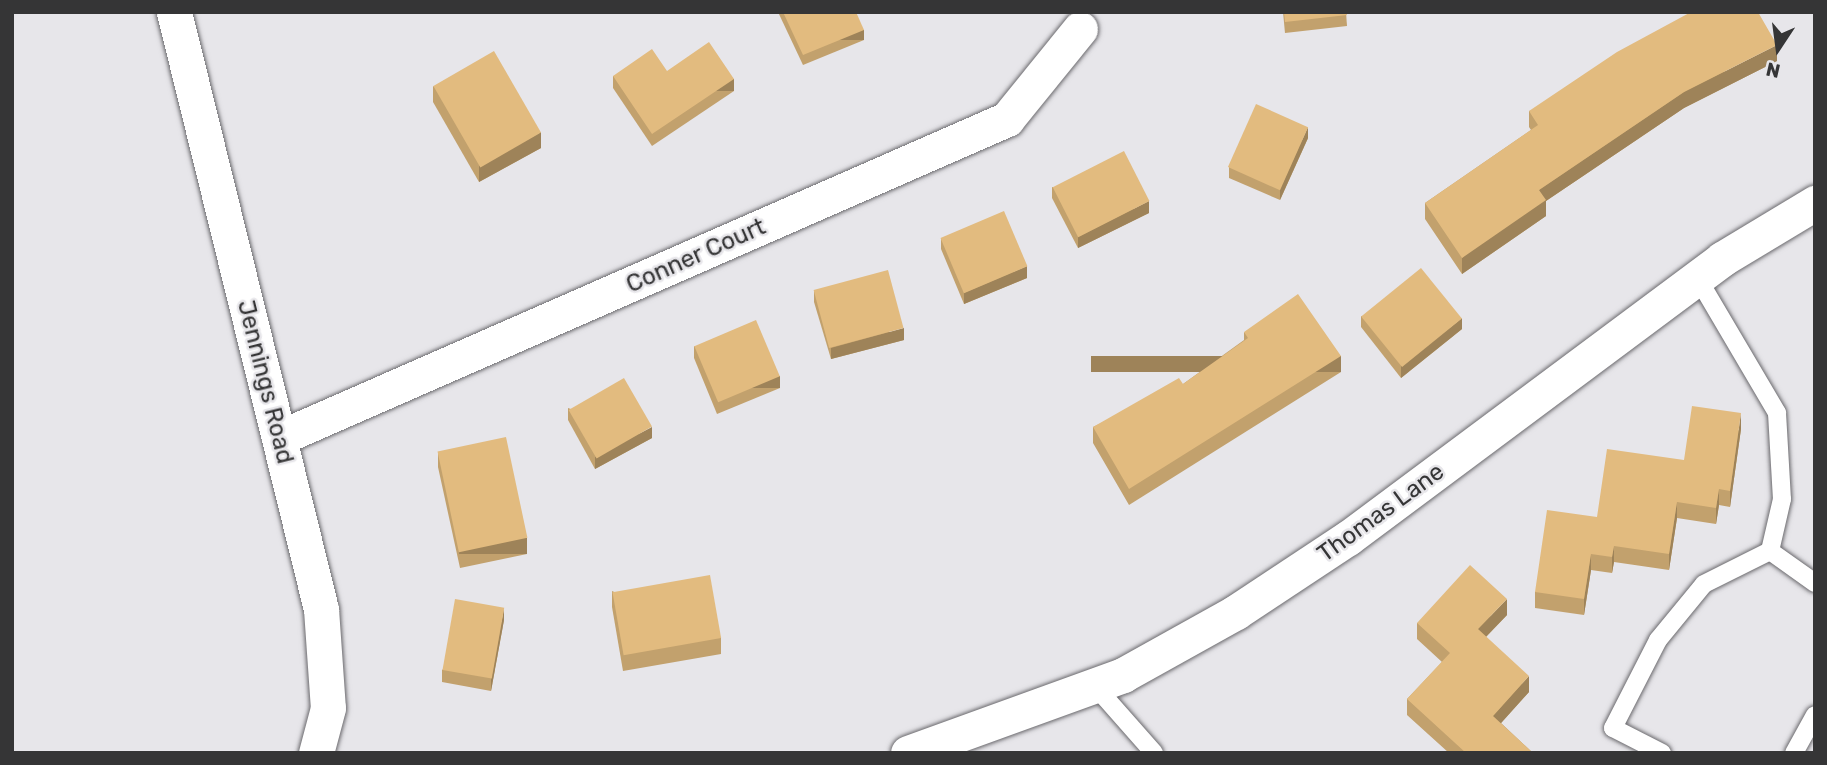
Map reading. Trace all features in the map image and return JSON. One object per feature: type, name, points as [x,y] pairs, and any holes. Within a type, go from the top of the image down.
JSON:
[{"type":"street","name":"Jennings Road","points":[[174,12],[321,609],[329,681],[316,753]]},
{"type":"street","name":"Conner Court","points":[[279,438],[1007,119],[1080,29]]},
{"type":"street","name":"Thomas Lane","points":[[908,753],[1095,686],[1236,612],[1348,538],[1697,277],[1815,203]]},
{"type":"lane","points":[[1697,277],[1777,413],[1782,499],[1770,551]]},
{"type":"lane","points":[[1770,551],[1815,583]]},
{"type":"lane","points":[[1662,753],[1613,728],[1658,640],[1704,584],[1770,551]]},
{"type":"lane","points":[[1095,686],[1154,753]]},
{"type":"lane","points":[[1794,753],[1815,715]]},
{"type":"building","points":[[783,12],[856,12],[864,30],[803,55]]},
{"type":"building","points":[[1284,12],[1346,12],[1347,15],[1285,22]]},
{"type":"building","points":[[1691,12],[1758,12],[1777,45],[1684,92],[1539,190],[1546,200],[1462,258],[1425,203],[1538,125],[1529,111],[1617,52]]},
{"type":"building","points":[[709,42],[734,79],[652,134],[613,76],[652,49],[667,71]]},
{"type":"building","points":[[494,51],[541,132],[480,167],[433,86]]},
{"type":"building","points":[[1256,104],[1308,127],[1280,190],[1228,167]]},
{"type":"building","points":[[1124,151],[1149,201],[1078,237],[1053,187]]},
{"type":"building","points":[[1004,211],[1027,266],[964,293],[940,238]]},
{"type":"building","points":[[1421,268],[1462,319],[1402,367],[1361,316]]},
{"type":"building","points":[[888,270],[904,328],[829,348],[814,290]]},
{"type":"building","points":[[1298,294],[1341,356],[1129,489],[1093,427],[1179,378],[1183,384],[1248,338],[1244,332]]},
{"type":"building","points":[[756,320],[780,376],[718,402],[694,346]]},
{"type":"building","points":[[624,378],[652,426],[597,458],[569,410]]},
{"type":"building","points":[[1692,406],[1741,413],[1730,491],[1719,489],[1716,508],[1677,502],[1669,554],[1614,546],[1612,557],[1591,554],[1584,599],[1535,592],[1547,510],[1597,517],[1607,449],[1684,460]]},
{"type":"building","points":[[506,437],[527,538],[459,552],[438,452]]},
{"type":"building","points":[[1470,565],[1507,599],[1478,629],[1529,676],[1493,716],[1533,753],[1466,753],[1407,699],[1450,653],[1417,623]]},
{"type":"building","points":[[710,575],[721,638],[624,655],[613,592]]},
{"type":"building","points":[[455,599],[504,608],[492,679],[442,670]]}]
